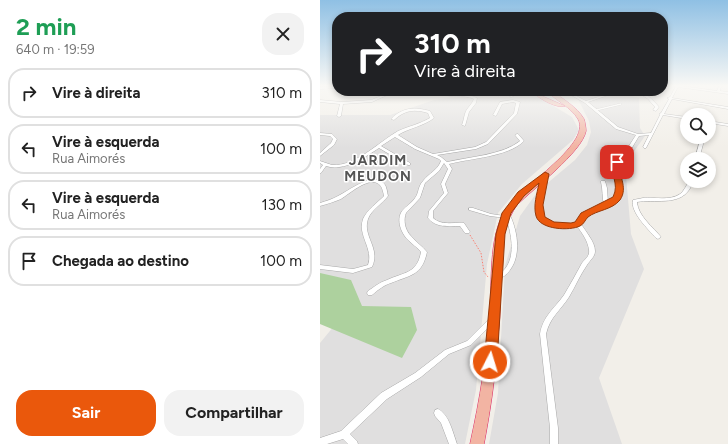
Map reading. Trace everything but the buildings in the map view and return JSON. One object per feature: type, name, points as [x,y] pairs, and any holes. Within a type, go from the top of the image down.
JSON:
[{"type":"highway","points":[[564,107],[572,110]]},
{"type":"highway","points":[[477,444],[488,387],[496,281],[501,234],[506,215],[521,194],[578,144],[584,133],[582,121],[568,107]]},
{"type":"street","points":[[339,116],[341,107]]},
{"type":"street","points":[[464,125],[467,119],[467,112],[472,107]]},
{"type":"street","points":[[495,115],[499,107]]},
{"type":"street","points":[[432,155],[476,148],[487,143],[516,113],[517,107]]},
{"type":"street","points":[[592,107],[617,128],[638,135],[651,134]]},
{"type":"street","points":[[645,147],[665,107]]},
{"type":"street","points":[[320,162],[325,166],[342,165],[359,160],[395,135],[432,118],[431,114],[426,112],[410,110],[401,112],[393,119]]},
{"type":"street","points":[[661,114],[680,117]]},
{"type":"street","points":[[716,123],[728,125]]},
{"type":"street","points":[[320,134],[331,135],[335,139],[333,144],[320,155]]},
{"type":"street","points":[[395,135],[416,148],[445,162],[450,169],[443,184],[446,193],[431,211],[430,218],[437,224],[442,225],[462,224],[467,232]]},
{"type":"street","points":[[370,293],[390,281],[413,272],[417,268],[423,256],[424,252],[421,248],[407,237],[401,219],[404,211],[417,198],[422,184],[445,162],[483,156],[517,145],[522,141],[517,135]]},
{"type":"street","points":[[545,174],[539,205],[541,217],[546,222],[561,226],[578,224],[585,215],[616,199],[619,193],[619,177],[615,164],[629,150],[638,135]]},
{"type":"street","points":[[379,146],[409,164]]},
{"type":"street","points":[[320,172],[325,166]]},
{"type":"street","points":[[320,205],[335,200],[356,186],[367,181],[382,184],[386,189],[386,196],[369,213],[365,220],[367,236],[372,253],[372,262],[370,266],[353,270],[320,267]]},
{"type":"street","points":[[603,182],[606,191],[604,200],[606,205]]},
{"type":"street","points":[[658,237],[636,210],[634,204],[635,201],[659,201],[676,197],[687,191],[688,188]]},
{"type":"street","points":[[471,209],[490,215],[506,215],[513,228],[512,259],[507,271],[496,281]]},
{"type":"street","points":[[554,444],[554,428],[543,334],[544,325],[564,299],[584,264],[591,256],[592,251],[590,244],[578,224]]},
{"type":"street","points":[[320,442],[344,434],[384,396],[418,376],[447,352],[469,343],[494,318]]},
{"type":"street","points":[[438,414],[444,420],[453,444]]},
{"type":"street","points":[[344,434],[354,444]]},
{"type":"lane","points":[[596,110],[609,107]]},
{"type":"path","points":[[467,232],[481,252],[484,272],[488,278],[496,281]]},
{"type":"shaded area","points":[[414,107],[555,107],[572,117],[579,130],[573,140],[522,184],[498,213],[487,264],[476,390],[465,444],[320,444],[320,343],[343,315],[320,318],[320,115],[390,115]]},
{"type":"shaded area","points":[[582,107],[639,107],[640,128],[645,136],[625,164],[631,234],[644,269],[599,378],[622,444],[489,444],[498,393],[505,266],[520,216],[538,191],[575,160],[587,145],[591,132],[589,121]]},
{"type":"green space","points":[[320,273],[351,280],[362,306],[411,307],[417,330],[402,358],[320,324]]},
{"type":"district","name":"JARDIM MEUDON","points":[[378,168]]},
{"type":"route","points":[[490,362],[501,234],[507,213],[512,205],[521,194],[545,174],[539,205],[539,213],[541,217],[546,222],[553,225],[571,226],[578,224],[585,215],[616,199],[620,186],[619,177],[615,168],[615,164],[617,162]]}]
